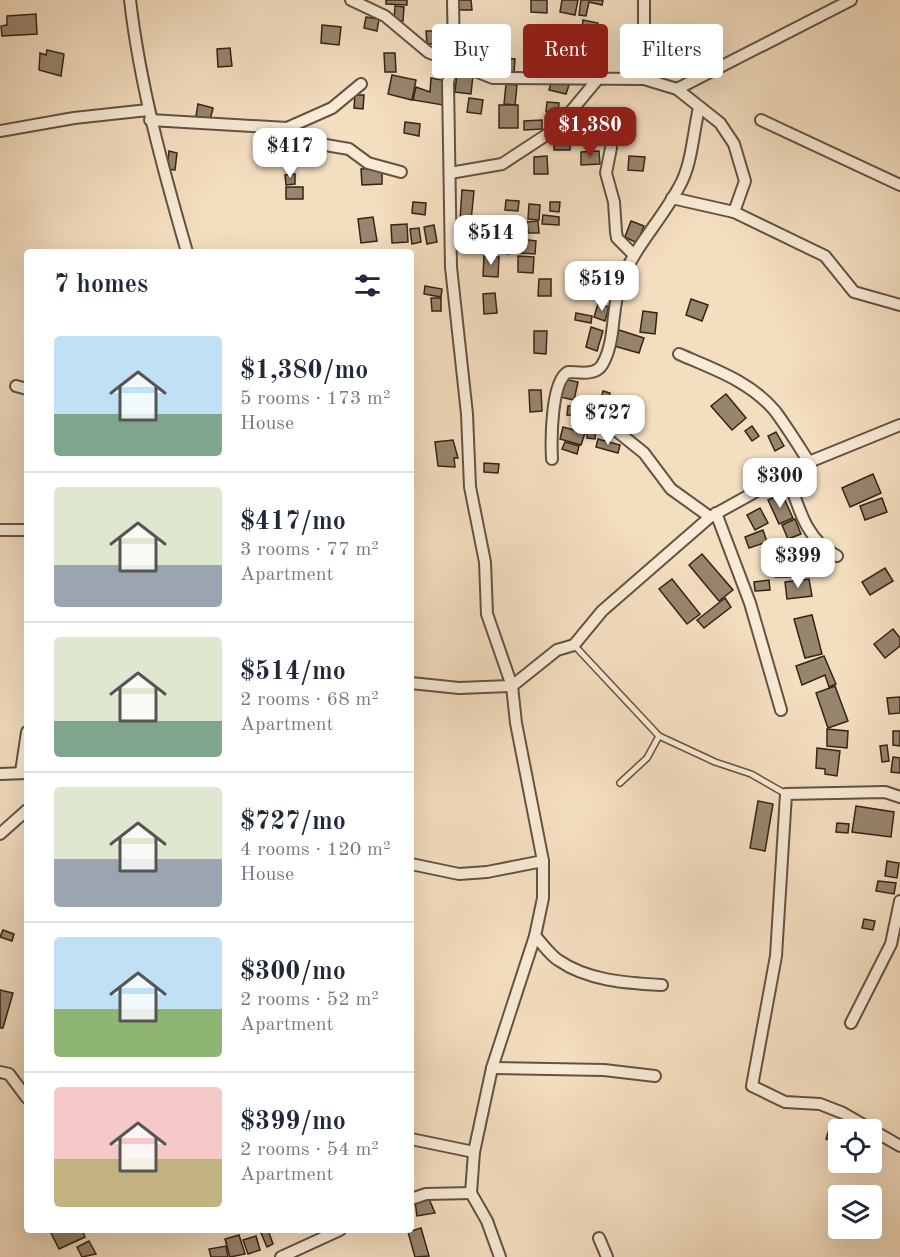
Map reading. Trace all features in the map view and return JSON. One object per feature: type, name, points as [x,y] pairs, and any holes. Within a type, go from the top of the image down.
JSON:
[{"type":"street","points":[[130,0],[135,42],[149,115],[186,249]]},
{"type":"street","points":[[351,0],[385,16],[432,54]]},
{"type":"street","points":[[453,0],[453,24]]},
{"type":"street","points":[[644,0],[644,79]]},
{"type":"street","points":[[677,89],[852,0]]},
{"type":"street","points":[[511,77],[644,79],[677,89],[720,123],[734,144],[745,181],[734,212]]},
{"type":"street","points":[[449,78],[451,267],[466,414],[470,487],[485,562],[487,614],[512,686],[516,723],[543,861],[543,898],[535,936],[492,1068],[474,1152],[471,1193],[487,1221],[500,1257]]},
{"type":"street","points":[[450,173],[502,164],[557,128],[597,80]]},
{"type":"street","points":[[287,128],[332,108],[362,84]]},
{"type":"street","points":[[552,459],[551,432],[559,381],[568,372],[590,373],[602,365],[609,344],[620,286],[634,255],[672,198],[686,171],[699,108]]},
{"type":"street","points":[[0,131],[74,118],[149,115],[287,128],[308,142],[349,149],[368,163],[401,172]]},
{"type":"street","points":[[761,120],[900,185]]},
{"type":"street","points":[[611,148],[606,173],[614,202],[617,238],[634,255]]},
{"type":"street","points":[[672,198],[734,212],[825,256],[854,292],[900,305]]},
{"type":"street","points":[[679,354],[737,380],[756,392],[774,411],[809,462]]},
{"type":"street","points":[[414,683],[459,688],[512,686],[557,650],[574,645],[602,610],[713,515],[809,462],[900,425]]},
{"type":"street","points":[[613,428],[644,453],[671,489],[713,515],[750,603],[781,710]]},
{"type":"street","points":[[787,474],[804,523],[824,550],[837,556]]},
{"type":"street","points":[[0,530],[24,530]]},
{"type":"street","points":[[0,774],[24,773]]},
{"type":"street","points":[[900,797],[885,792],[786,794],[776,956],[752,1086],[785,1102],[820,1104],[843,1113],[900,1146]]},
{"type":"street","points":[[0,834],[24,813]]},
{"type":"street","points":[[414,865],[459,874],[487,872],[543,861]]},
{"type":"street","points":[[851,1023],[884,960],[900,901]]},
{"type":"street","points":[[535,936],[557,960],[598,977],[620,983],[662,985]]},
{"type":"street","points":[[492,1068],[604,1070],[655,1076]]},
{"type":"street","points":[[0,1072],[9,1074],[24,1094]]},
{"type":"street","points":[[414,1140],[474,1152]]},
{"type":"street","points":[[414,1198],[426,1194],[471,1193]]},
{"type":"street","points":[[281,1257],[333,1233]]},
{"type":"street","points":[[599,1238],[607,1257]]},
{"type":"lane","points":[[574,645],[658,736],[715,762],[751,774],[786,794]]},
{"type":"lane","points":[[620,783],[647,758],[658,736]]},
{"type":"building","points":[[386,0],[407,0],[407,5],[386,4]]},
{"type":"building","points":[[459,0],[471,0],[472,10],[459,10]]},
{"type":"building","points":[[531,0],[547,0],[547,13],[531,12]]},
{"type":"building","points":[[562,0],[578,0],[575,15],[560,12]]},
{"type":"building","points":[[581,0],[603,0],[602,5],[589,2],[586,16],[579,15]]},
{"type":"building","points":[[395,6],[404,7],[403,21],[394,20]]},
{"type":"building","points":[[36,14],[37,34],[2,36],[1,26],[7,25],[7,16]]},
{"type":"building","points":[[366,17],[379,19],[377,31],[364,28]]},
{"type":"building","points":[[583,20],[598,23],[598,24],[583,24]]},
{"type":"building","points":[[322,25],[341,27],[339,45],[321,43]]},
{"type":"building","points":[[426,31],[432,31],[432,44],[427,44]]},
{"type":"building","points":[[230,48],[232,66],[218,67],[217,49]]},
{"type":"building","points":[[47,50],[64,54],[61,76],[39,70],[40,53],[46,55]]},
{"type":"building","points":[[384,53],[395,53],[396,72],[385,72]]},
{"type":"building","points":[[511,59],[515,59],[514,73],[511,73]]},
{"type":"building","points":[[392,75],[416,80],[412,100],[388,94]]},
{"type":"building","points":[[431,78],[447,81],[443,105],[413,100],[416,87],[430,92]]},
{"type":"building","points":[[457,78],[473,78],[471,94],[455,92]]},
{"type":"building","points":[[552,80],[569,85],[566,94],[549,90]]},
{"type":"building","points":[[506,84],[517,85],[515,105],[504,104]]},
{"type":"building","points":[[355,95],[364,95],[363,109],[354,108]]},
{"type":"building","points":[[469,98],[483,100],[481,114],[467,112]]},
{"type":"building","points":[[547,102],[559,103],[558,112],[546,111]]},
{"type":"building","points":[[198,104],[213,108],[210,120],[196,116]]},
{"type":"building","points":[[499,105],[518,105],[518,128],[499,128]]},
{"type":"building","points":[[542,120],[542,129],[524,130],[524,121]]},
{"type":"building","points":[[405,122],[420,124],[419,136],[404,133]]},
{"type":"building","points":[[585,124],[602,127],[600,138],[583,135]]},
{"type":"building","points":[[609,124],[621,128],[616,144],[604,141]]},
{"type":"building","points":[[281,132],[283,148],[269,149],[267,133]]},
{"type":"building","points":[[554,132],[570,132],[570,150],[554,150]]},
{"type":"building","points":[[169,151],[177,153],[175,170],[167,169]]},
{"type":"building","points":[[599,151],[600,164],[581,165],[581,152]]},
{"type":"building","points":[[547,156],[548,174],[534,174],[534,157]]},
{"type":"building","points":[[629,156],[645,157],[643,171],[628,170]]},
{"type":"building","points":[[382,168],[382,184],[362,185],[361,169]]},
{"type":"building","points":[[295,174],[295,184],[286,185],[285,175]]},
{"type":"building","points":[[286,187],[303,187],[303,199],[286,199]]},
{"type":"building","points":[[462,190],[474,191],[471,221],[460,220]]},
{"type":"building","points":[[506,200],[519,201],[518,211],[505,210]]},
{"type":"building","points":[[413,202],[426,203],[425,215],[412,213]]},
{"type":"building","points":[[550,202],[560,202],[559,212],[550,211]]},
{"type":"building","points":[[529,204],[540,205],[539,220],[528,219]]},
{"type":"building","points":[[543,215],[559,217],[559,225],[542,224]]},
{"type":"building","points":[[373,217],[377,241],[361,243],[358,219]]},
{"type":"building","points":[[456,220],[474,222],[472,243],[454,241]]},
{"type":"building","points":[[538,221],[539,233],[528,233],[527,222]]},
{"type":"building","points":[[631,221],[644,226],[637,243],[625,237]]},
{"type":"building","points":[[407,224],[408,242],[392,243],[391,225]]},
{"type":"building","points":[[434,225],[437,242],[427,244],[424,227]]},
{"type":"building","points":[[419,228],[421,242],[412,244],[410,229]]},
{"type":"building","points":[[477,229],[491,231],[489,247],[475,246]]},
{"type":"building","points":[[495,236],[512,239],[509,254],[493,252]]},
{"type":"building","points":[[520,239],[536,241],[535,254],[519,253]]},
{"type":"building","points":[[484,256],[499,257],[498,277],[483,276]]},
{"type":"building","points":[[518,256],[534,257],[533,273],[518,272]]},
{"type":"building","points":[[539,279],[551,279],[551,296],[538,296]]},
{"type":"building","points":[[425,286],[442,289],[441,297],[424,294]]},
{"type":"building","points":[[495,293],[497,313],[484,314],[483,294]]},
{"type":"building","points":[[431,298],[441,298],[441,311],[432,311]]},
{"type":"building","points":[[691,299],[708,305],[702,321],[686,315]]},
{"type":"building","points":[[598,304],[609,307],[605,321],[594,317]]},
{"type":"building","points":[[643,311],[657,313],[655,334],[640,332]]},
{"type":"building","points":[[576,313],[592,316],[591,323],[575,320]]},
{"type":"building","points":[[591,327],[603,331],[597,351],[586,347]]},
{"type":"building","points":[[619,330],[644,338],[639,353],[614,346]]},
{"type":"building","points":[[534,331],[547,331],[546,354],[534,353]]},
{"type":"building","points":[[564,379],[578,382],[574,400],[560,397]]},
{"type":"building","points":[[529,390],[541,390],[542,411],[530,412]]},
{"type":"building","points":[[603,391],[610,393],[607,409],[599,407]]},
{"type":"building","points":[[726,394],[746,418],[732,430],[711,406]]},
{"type":"building","points":[[568,406],[583,406],[582,416],[567,415]]},
{"type":"building","points":[[588,425],[596,426],[595,439],[587,438]]},
{"type":"building","points":[[752,426],[759,436],[752,441],[745,431]]},
{"type":"building","points":[[563,427],[585,433],[581,445],[560,439]]},
{"type":"building","points":[[776,432],[784,446],[775,451],[768,436]]},
{"type":"building","points":[[598,439],[620,445],[618,453],[596,447]]},
{"type":"building","points":[[453,440],[458,458],[454,458],[455,467],[438,466],[435,442]]},
{"type":"building","points":[[565,442],[579,446],[577,454],[562,449]]},
{"type":"building","points":[[484,463],[499,464],[498,473],[484,472]]},
{"type":"building","points":[[873,474],[881,493],[850,507],[842,488]]},
{"type":"building","points":[[782,494],[793,518],[779,524],[768,500]]},
{"type":"building","points":[[882,498],[887,512],[865,520],[860,506]]},
{"type":"building","points":[[760,508],[768,523],[755,530],[747,515]]},
{"type":"building","points":[[795,519],[801,534],[788,539],[782,525]]},
{"type":"building","points":[[763,530],[767,542],[749,548],[745,537]]},
{"type":"building","points":[[774,541],[794,542],[794,559],[774,558]]},
{"type":"building","points":[[702,554],[733,590],[719,601],[689,565]]},
{"type":"building","points":[[775,561],[792,561],[792,577],[775,577]]},
{"type":"building","points":[[885,568],[893,581],[870,595],[862,582]]},
{"type":"building","points":[[672,579],[700,614],[687,624],[659,589]]},
{"type":"building","points":[[809,579],[812,596],[787,599],[785,582]]},
{"type":"building","points":[[769,580],[770,590],[755,591],[754,582]]},
{"type":"building","points":[[725,598],[731,607],[704,628],[697,620]]},
{"type":"building","points":[[812,615],[822,654],[805,658],[794,619]]},
{"type":"building","points":[[893,629],[900,638],[900,646],[885,658],[874,644]]},
{"type":"building","points":[[824,656],[836,684],[829,687],[825,675],[802,685],[796,666]]},
{"type":"building","points":[[835,686],[848,721],[828,728],[816,693]]},
{"type":"building","points":[[900,697],[900,713],[889,714],[887,698]]},
{"type":"building","points":[[827,729],[848,731],[847,748],[827,746]]},
{"type":"building","points":[[893,731],[900,731],[900,746],[893,745]]},
{"type":"building","points":[[887,745],[889,761],[882,762],[880,746]]},
{"type":"building","points":[[817,748],[840,751],[837,776],[825,774],[825,769],[816,768]]},
{"type":"building","points":[[893,757],[900,758],[900,773],[891,772]]},
{"type":"building","points":[[758,801],[773,804],[765,851],[750,848]]},
{"type":"building","points":[[856,806],[894,812],[891,837],[852,832]]},
{"type":"building","points":[[837,823],[849,824],[848,833],[836,832]]},
{"type":"building","points":[[887,861],[899,863],[897,878],[885,876]]},
{"type":"building","points":[[878,881],[896,883],[894,894],[876,891]]},
{"type":"building","points":[[864,919],[875,921],[873,930],[862,928]]},
{"type":"building","points":[[3,930],[14,934],[12,941],[0,937]]},
{"type":"building","points":[[0,990],[13,993],[3,1028],[0,1028]]},
{"type":"building","points":[[429,1199],[435,1213],[417,1216],[415,1201]]},
{"type":"building","points":[[421,1228],[429,1256],[415,1257],[408,1233],[414,1233],[414,1230]]},
{"type":"building","points":[[51,1233],[83,1233],[85,1237],[59,1249]]},
{"type":"building","points":[[261,1233],[269,1233],[273,1244],[267,1247]]},
{"type":"building","points":[[239,1235],[245,1254],[230,1257],[225,1239]]},
{"type":"building","points":[[256,1236],[260,1250],[248,1254],[243,1240]]},
{"type":"building","points":[[89,1241],[96,1254],[82,1257],[77,1247]]},
{"type":"building","points":[[226,1246],[228,1257],[211,1257],[209,1249]]}]
